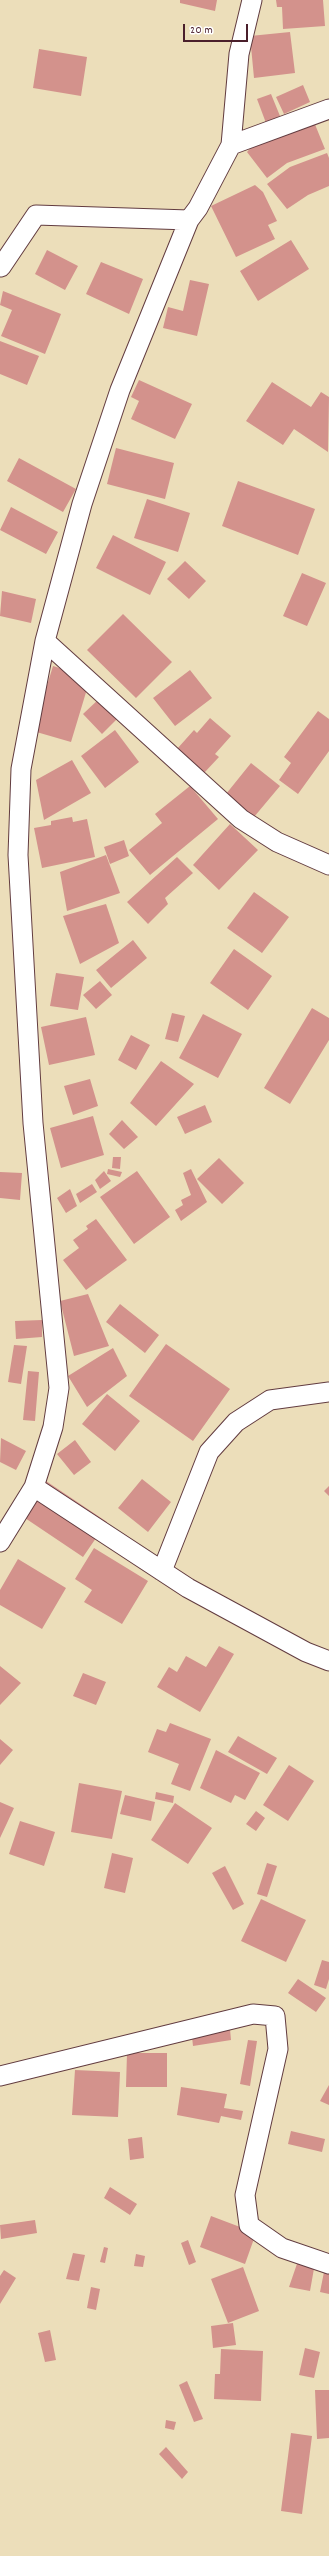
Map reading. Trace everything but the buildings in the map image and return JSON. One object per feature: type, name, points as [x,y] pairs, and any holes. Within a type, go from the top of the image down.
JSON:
[{"type":"street","points":[[0,1542],[34,1487],[53,1428],[59,1388],[33,1123],[18,855],[21,769],[45,641],[82,504],[120,390],[189,220],[198,208],[231,145],[239,54],[252,0]]},
{"type":"street","points":[[231,145],[329,109]]},
{"type":"street","points":[[1,267],[36,215],[189,220]]},
{"type":"street","points":[[45,641],[241,819],[277,842],[329,865]]},
{"type":"street","points":[[162,1571],[209,1452],[236,1422],[270,1400],[329,1392]]},
{"type":"street","points":[[34,1487],[188,1588],[306,1652],[329,1661]]},
{"type":"street","points":[[0,2076],[253,2014],[275,2016],[278,2050],[245,2195],[249,2225],[282,2248],[329,2264]]}]
